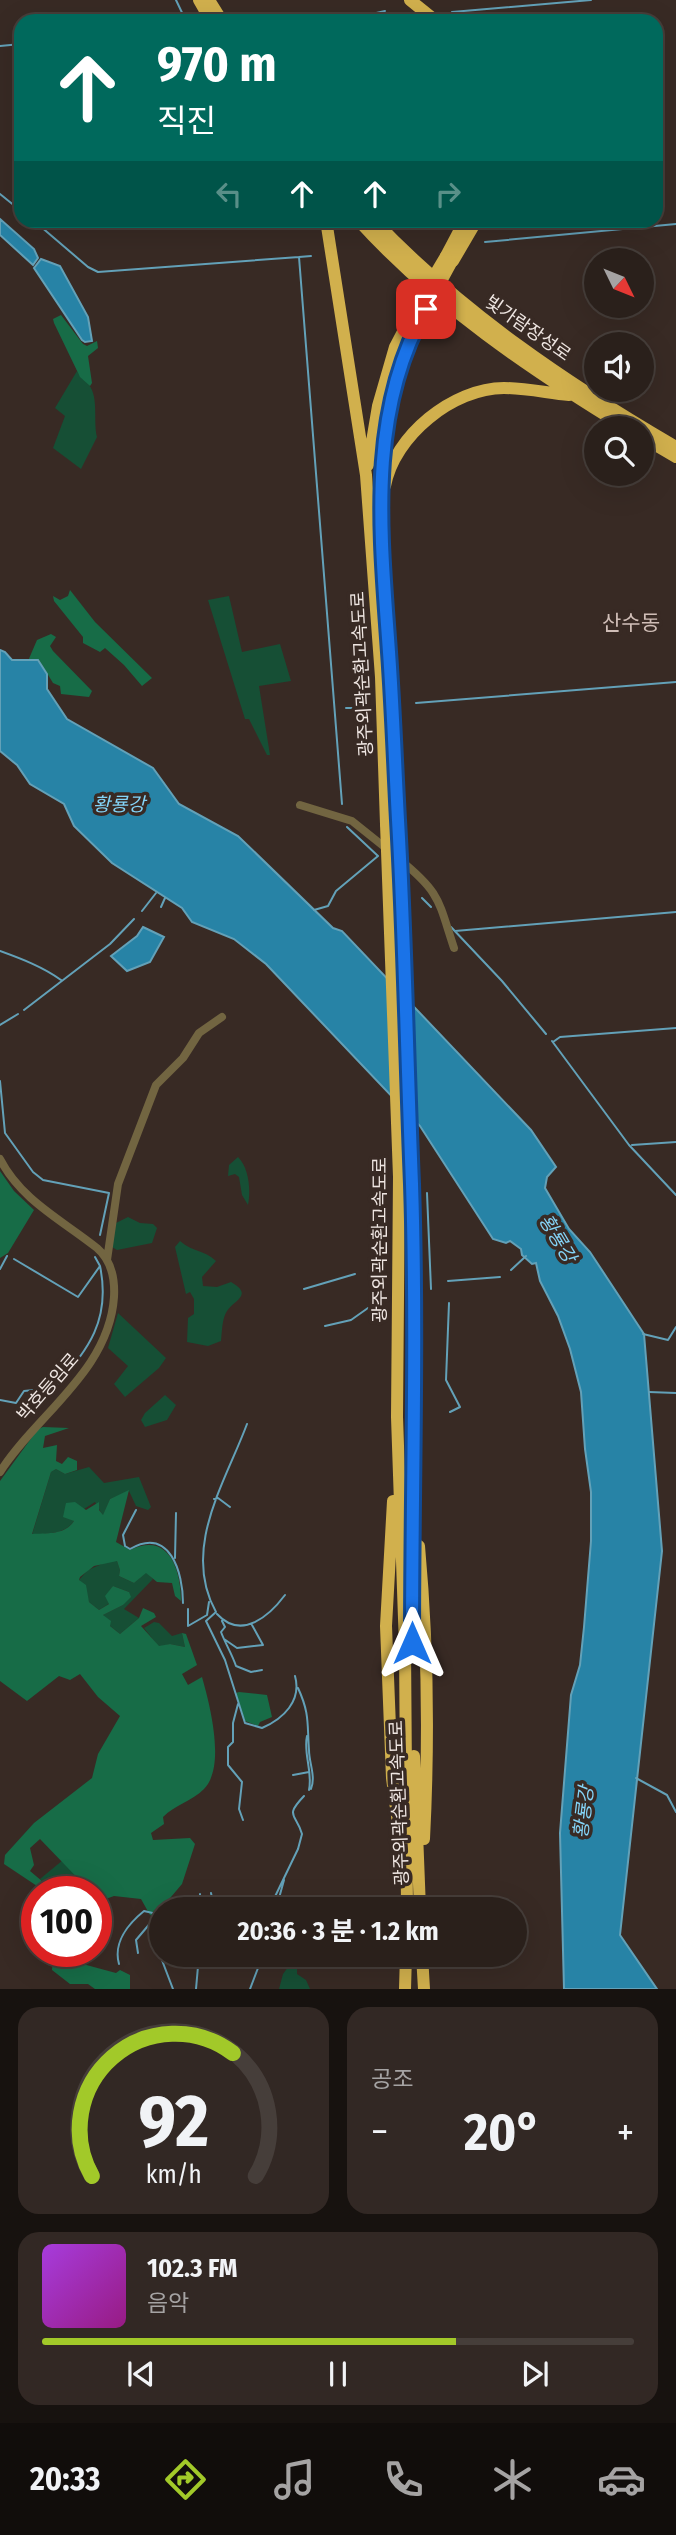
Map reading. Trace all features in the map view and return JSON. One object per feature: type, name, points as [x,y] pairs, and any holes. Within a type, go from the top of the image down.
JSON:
[{"type":"highway","points":[[411,0],[428,14]]},
{"type":"highway","points":[[327,228],[378,570]]},
{"type":"highway","name":"빛가람장성로","points":[[366,228],[416,278],[483,332],[607,416]]},
{"type":"highway","name":"빛가람장성로","points":[[382,228],[416,264],[508,338],[676,447]]},
{"type":"highway","points":[[450,258],[462,228]]},
{"type":"highway","points":[[366,475],[378,406],[396,346],[471,228]]},
{"type":"highway","points":[[378,570],[380,471],[385,432],[396,378],[422,306]]},
{"type":"highway","points":[[381,510],[387,474],[403,445],[433,415],[458,400],[502,388],[572,395]]},
{"type":"highway","points":[[654,444],[676,457]]},
{"type":"highway","name":"광주외곽순환고속도로","points":[[378,570],[385,605],[386,824],[399,1177],[397,1416],[405,1647],[407,1897]]},
{"type":"highway","name":"광주외곽순환고속도로","points":[[378,570],[399,833],[412,1190],[412,1646],[421,1897]]},
{"type":"highway","points":[[405,1989],[406,1967]]},
{"type":"highway","points":[[423,1967],[424,1989]]},
{"type":"street","points":[[300,805],[352,821],[431,886],[442,905],[454,948]]},
{"type":"street","name":"박호등임로","points":[[0,1472],[22,1440],[77,1381],[101,1347],[108,1330],[115,1288],[107,1260],[118,1184],[156,1085],[176,1066],[198,1033],[222,1017]]},
{"type":"street","points":[[0,1158],[23,1192],[89,1242],[107,1260]]},
{"type":"green space","points":[[61,315],[83,344],[87,346],[97,341],[98,348],[88,356],[92,383],[90,386],[80,377],[54,323],[53,319]]},
{"type":"green space","points":[[77,371],[94,396],[97,437],[81,469],[53,448],[65,416],[55,408]]},
{"type":"green space","points":[[70,590],[95,622],[152,678],[142,686],[105,648],[100,652],[83,643],[83,637],[54,601],[53,596],[60,600],[68,596]]},
{"type":"green space","points":[[229,596],[242,652],[280,644],[291,681],[259,686],[270,755],[267,755],[249,719],[245,719],[208,600]]},
{"type":"green space","points":[[51,634],[56,637],[50,646],[53,651],[92,691],[89,697],[61,694],[60,686],[53,683],[39,660],[28,661],[37,640]]},
{"type":"green space","points":[[238,1157],[245,1167],[248,1180],[248,1205],[242,1195],[239,1177],[235,1174],[228,1176],[229,1165]]},
{"type":"green space","points":[[0,1171],[14,1191],[34,1210],[8,1253],[0,1258]]},
{"type":"green space","points":[[128,1217],[140,1223],[153,1224],[157,1228],[152,1243],[117,1250],[112,1247],[116,1223]]},
{"type":"green space","points":[[180,1241],[216,1261],[202,1277],[203,1286],[217,1287],[231,1282],[241,1290],[240,1297],[225,1314],[221,1341],[208,1346],[187,1342],[188,1318],[194,1314],[194,1299],[190,1292],[186,1294],[175,1247]]},
{"type":"green space","points":[[118,1313],[166,1358],[159,1368],[125,1397],[114,1384],[128,1366],[108,1348]]},
{"type":"green space","points":[[165,1395],[176,1405],[167,1420],[145,1427],[141,1420],[145,1413]]},
{"type":"green space","points":[[69,1428],[45,1436],[43,1448],[57,1445],[56,1461],[62,1464],[68,1457],[77,1461],[77,1470],[65,1474],[56,1469],[51,1472],[32,1534],[55,1532],[70,1526],[74,1521],[63,1517],[66,1503],[75,1502],[86,1510],[99,1502],[99,1510],[103,1515],[110,1499],[129,1490],[116,1542],[130,1550],[143,1545],[163,1550],[170,1557],[179,1577],[181,1601],[175,1596],[172,1583],[157,1582],[146,1573],[134,1583],[119,1576],[117,1561],[94,1566],[79,1580],[86,1585],[89,1602],[99,1610],[109,1604],[105,1596],[113,1586],[129,1592],[131,1597],[123,1605],[103,1615],[111,1621],[110,1626],[120,1634],[139,1618],[143,1608],[154,1613],[156,1617],[141,1626],[159,1646],[170,1644],[185,1647],[182,1633],[186,1634],[197,1665],[182,1674],[188,1685],[202,1677],[209,1703],[215,1751],[211,1779],[199,1793],[163,1817],[164,1824],[151,1833],[153,1840],[190,1838],[195,1844],[182,1884],[171,1897],[149,1897],[149,1913],[141,1899],[112,1897],[112,1876],[76,1876],[40,1839],[30,1848],[34,1865],[30,1871],[36,1876],[22,1876],[4,1864],[5,1855],[34,1823],[92,1778],[98,1754],[120,1716],[98,1697],[80,1674],[70,1680],[59,1676],[27,1701],[0,1681],[0,1481],[38,1429]]},
{"type":"green space","points":[[89,1467],[104,1483],[139,1477],[151,1507],[148,1510],[136,1506],[129,1491],[110,1499],[103,1516],[95,1502],[70,1518],[74,1521],[65,1529],[32,1535],[51,1472],[56,1469],[65,1474]]},
{"type":"green space","points":[[111,1560],[117,1561],[119,1576],[134,1583],[146,1572],[153,1579],[124,1609],[139,1618],[120,1634],[109,1625],[103,1615],[123,1605],[129,1592],[113,1586],[107,1599],[110,1603],[99,1610],[89,1602],[79,1580],[88,1570]]},
{"type":"green space","points":[[154,1622],[159,1623],[172,1636],[182,1633],[185,1647],[170,1644],[159,1647],[144,1628]]},
{"type":"green space","points":[[236,1693],[267,1695],[272,1717],[260,1722],[258,1726],[245,1721]]},
{"type":"green space","points":[[63,1860],[77,1876],[44,1876]]},
{"type":"green space","points":[[52,1967],[94,1967],[116,1973],[120,1970],[130,1975],[130,1989],[95,1989],[88,1984],[70,1984],[52,1970]]},
{"type":"green space","points":[[288,1967],[297,1967],[297,1974],[306,1980],[310,1989],[279,1989]]},
{"type":"water","points":[[0,219],[34,249],[38,258],[33,265],[0,235]]},
{"type":"water","points":[[41,259],[60,266],[88,317],[92,341],[82,340],[34,268]]},
{"type":"water","name":"황룡강","points":[[0,650],[12,660],[38,660],[47,674],[47,689],[67,719],[153,768],[179,804],[238,836],[333,928],[342,931],[531,1130],[556,1167],[547,1177],[545,1188],[569,1229],[590,1252],[644,1334],[662,1551],[620,1935],[657,1989],[564,1989],[560,1833],[571,1695],[580,1665],[584,1627],[591,1541],[591,1492],[581,1392],[570,1349],[558,1316],[540,1281],[536,1263],[532,1264],[522,1255],[521,1249],[510,1241],[506,1243],[493,1239],[420,1126],[266,964],[234,939],[192,922],[182,908],[112,863],[74,826],[64,804],[30,784],[17,765],[0,751]]},
{"type":"water","points":[[143,927],[164,937],[150,962],[127,971],[111,956],[137,936]]},
{"type":"waterway","points":[[176,0],[183,14]]},
{"type":"waterway","points":[[452,12],[591,0]]},
{"type":"waterway","points":[[372,14],[385,11]]},
{"type":"waterway","points":[[0,46],[14,45]]},
{"type":"waterway","points":[[0,194],[14,205]]},
{"type":"waterway","points":[[663,225],[676,224]]},
{"type":"waterway","points":[[42,228],[88,267],[98,272],[299,257],[342,804]]},
{"type":"waterway","points":[[485,242],[634,228]]},
{"type":"waterway","points":[[299,257],[311,256]]},
{"type":"waterway","points":[[416,703],[676,682]]},
{"type":"waterway","points":[[346,708],[355,708]]},
{"type":"waterway","points":[[314,910],[328,906],[336,891],[378,856],[347,827]]},
{"type":"waterway","points":[[142,911],[156,893]]},
{"type":"waterway","points":[[161,907],[165,898]]},
{"type":"waterway","points":[[422,898],[431,907]]},
{"type":"waterway","points":[[455,931],[676,912]]},
{"type":"waterway","points":[[24,1010],[110,944],[134,919]]},
{"type":"waterway","points":[[451,927],[502,981],[546,1034]]},
{"type":"waterway","points":[[0,951],[40,967],[61,980]]},
{"type":"waterway","points":[[0,1025],[18,1014]]},
{"type":"waterway","points":[[553,1042],[560,1037],[676,1028]]},
{"type":"waterway","points":[[552,1041],[629,1145],[676,1195]]},
{"type":"waterway","points":[[0,1081],[5,1133],[33,1172],[43,1180],[109,1193],[100,1235]]},
{"type":"waterway","points":[[632,1145],[676,1142]]},
{"type":"waterway","points":[[427,1193],[431,1289]]},
{"type":"waterway","points":[[0,1269],[7,1256]]},
{"type":"waterway","points":[[511,1270],[526,1256]]},
{"type":"waterway","points":[[14,1259],[78,1297],[100,1266],[95,1257]]},
{"type":"waterway","points":[[0,1400],[16,1403],[24,1391],[54,1388],[78,1360],[100,1318],[103,1285],[100,1266]]},
{"type":"waterway","points":[[304,1289],[355,1274]]},
{"type":"waterway","points":[[448,1281],[500,1277]]},
{"type":"waterway","points":[[449,1303],[446,1380],[460,1407],[450,1412]]},
{"type":"waterway","points":[[325,1326],[351,1320],[368,1308]]},
{"type":"waterway","points":[[643,1334],[668,1340],[676,1327]]},
{"type":"waterway","points":[[649,1392],[676,1393]]},
{"type":"waterway","points":[[247,1424],[218,1493],[205,1540],[203,1564],[206,1588],[216,1612],[206,1621],[225,1660],[245,1723],[262,1728],[284,1714],[296,1693],[295,1676]]},
{"type":"waterway","points":[[214,1499],[218,1498],[230,1507]]},
{"type":"waterway","points":[[136,1510],[123,1535],[125,1546],[130,1549],[144,1543],[164,1548],[177,1567],[183,1603]]},
{"type":"waterway","points":[[175,1558],[176,1513]]},
{"type":"waterway","points":[[217,1614],[226,1622],[246,1625],[263,1617],[285,1595]]},
{"type":"waterway","points":[[188,1609],[188,1626],[207,1615],[209,1602]]},
{"type":"waterway","points":[[222,1621],[225,1627],[221,1632],[236,1666],[251,1672],[262,1670]]},
{"type":"waterway","points":[[224,1639],[237,1648],[263,1645],[252,1625]]},
{"type":"waterway","points":[[298,1688],[307,1719],[313,1774],[311,1789]]},
{"type":"waterway","points":[[238,1704],[233,1723],[233,1742],[228,1747],[228,1765],[242,1782],[239,1809],[243,1820]]},
{"type":"waterway","points":[[307,1736],[309,1790]]},
{"type":"waterway","points":[[293,1775],[309,1772]]},
{"type":"waterway","points":[[636,1778],[667,1795],[676,1812]]},
{"type":"waterway","points":[[275,1897],[298,1849],[302,1834],[293,1812],[304,1796]]},
{"type":"waterway","points":[[279,1897],[284,1880]]},
{"type":"waterway","points":[[211,1893],[212,1897]]},
{"type":"waterway","points":[[119,1964],[118,1949],[123,1934],[144,1911],[149,1912]]},
{"type":"waterway","points":[[138,1953],[136,1940],[158,1914],[161,1916],[160,1955],[173,1989]]},
{"type":"waterway","points":[[196,1989],[198,1967]]},
{"type":"waterway","points":[[250,1989],[258,1967]]},
{"type":"district","name":"산수동","points":[[631,623]]},
{"type":"route","points":[[412,1643],[412,1190],[399,833],[383,571],[380,471],[396,378],[405,351],[426,309]]}]
